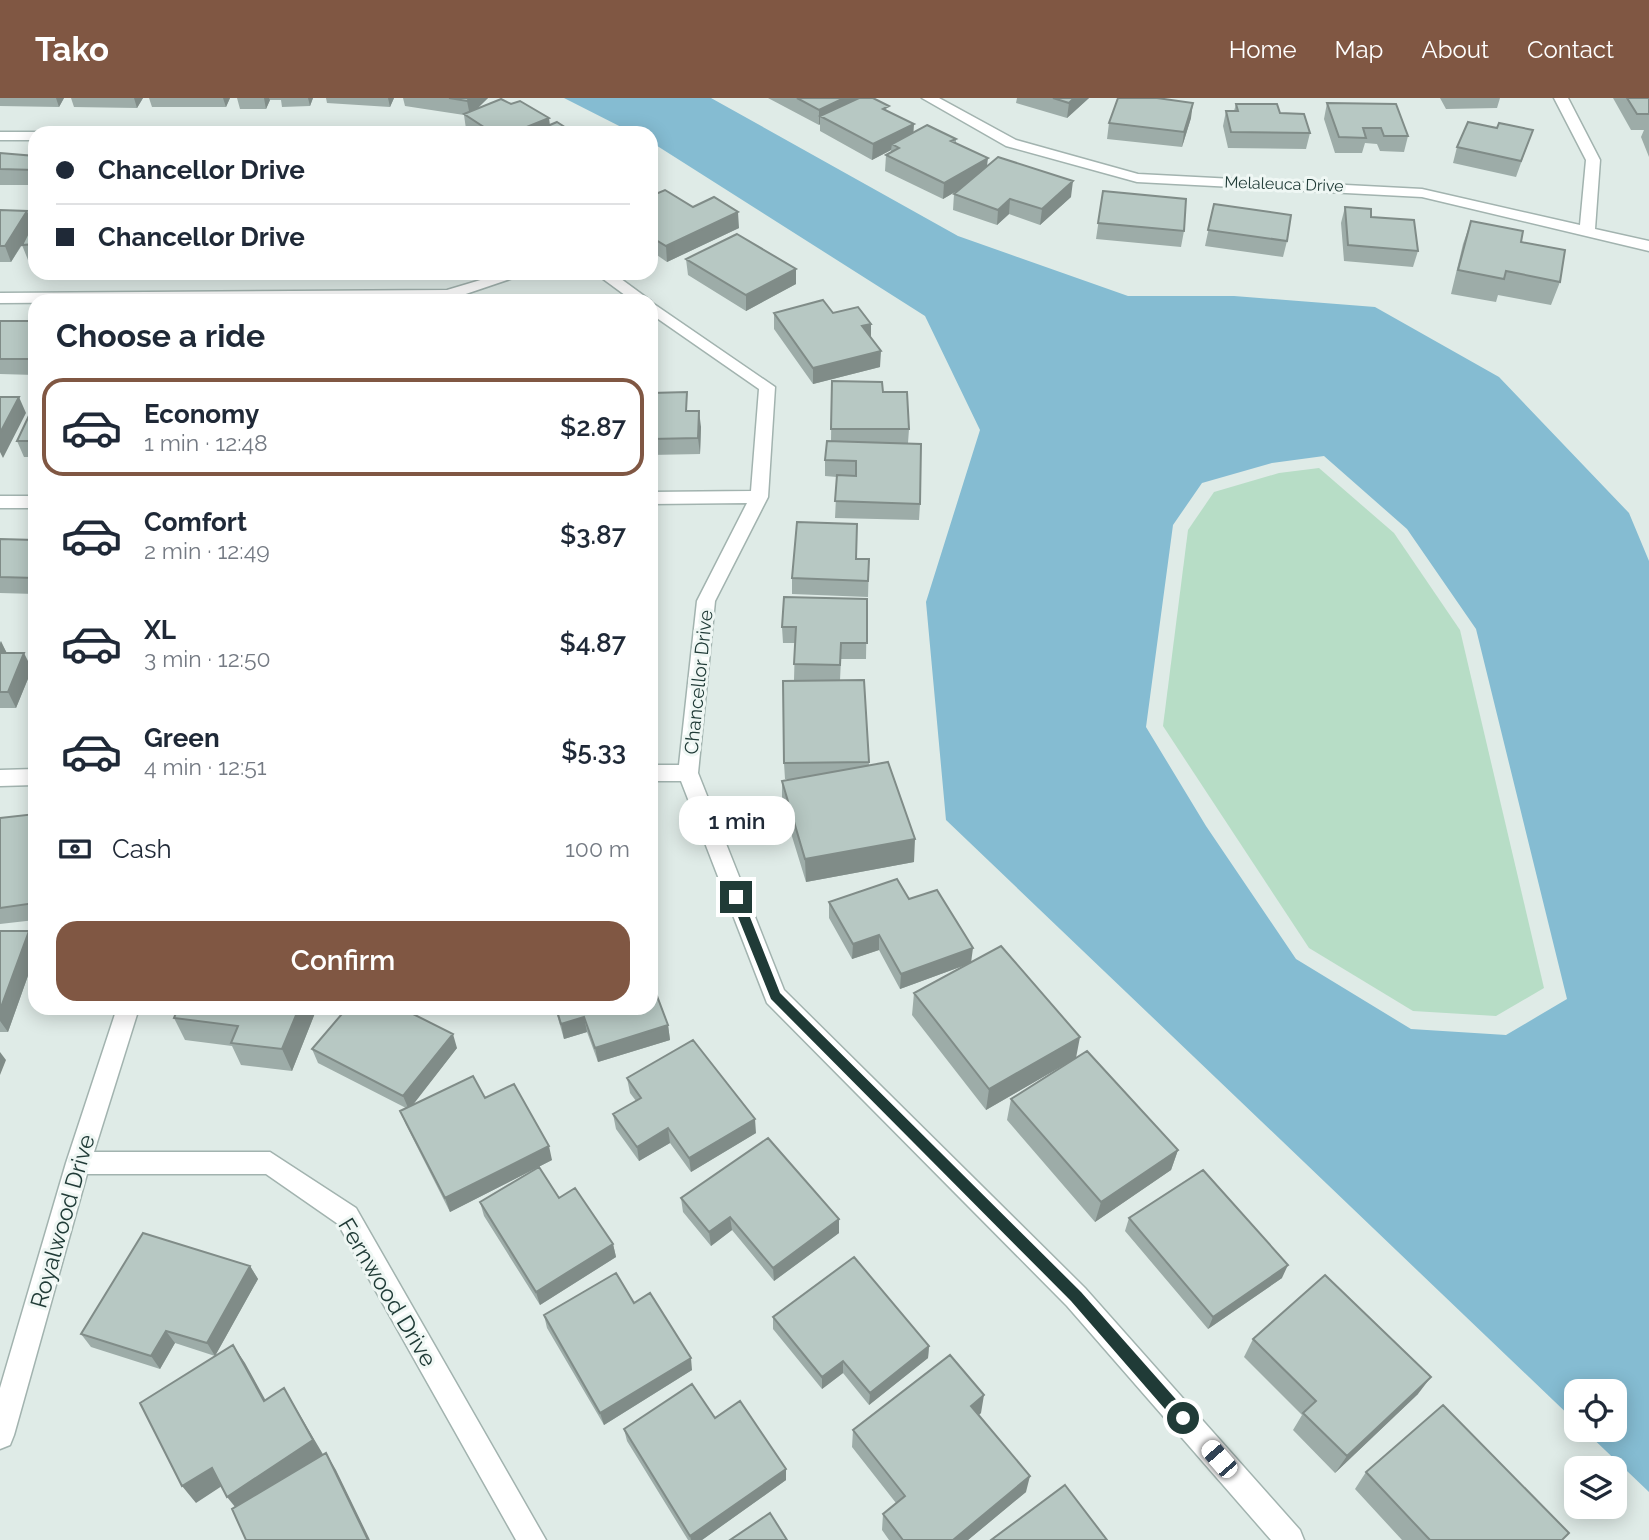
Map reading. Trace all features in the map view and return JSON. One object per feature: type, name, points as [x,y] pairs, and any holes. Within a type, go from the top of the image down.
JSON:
[{"type":"street","name":"Melaleuca Drive","points":[[929,98],[1011,143],[1137,178],[1422,193],[1649,246]]},
{"type":"street","points":[[1561,98],[1593,160],[1587,232]]},
{"type":"street","points":[[0,136],[28,136]]},
{"type":"street","points":[[451,294],[497,280]]},
{"type":"street","points":[[613,280],[633,294]]},
{"type":"street","points":[[0,298],[28,298]]},
{"type":"street","name":"Chancellor Drive","points":[[658,311],[767,387],[759,497],[706,601],[688,773],[775,996],[1076,1297],[1290,1540]]},
{"type":"street","points":[[658,498],[759,497]]},
{"type":"street","points":[[0,502],[28,502]]},
{"type":"street","points":[[658,773],[688,773]]},
{"type":"street","points":[[0,778],[28,777]]},
{"type":"street","name":"Royalwood Drive","points":[[0,1435],[78,1163],[126,1015]]},
{"type":"street","name":"Fernwood Drive","points":[[78,1163],[270,1163],[346,1216],[532,1540]]},
{"type":"green space","points":[[1319,468],[1394,533],[1460,630],[1544,988],[1496,1016],[1413,1011],[1309,948],[1163,726],[1188,530],[1214,492],[1279,473]]},
{"type":"water","points":[[564,98],[711,98],[958,236],[1128,296],[1234,296],[1375,307],[1499,377],[1629,513],[1649,561],[1649,1492],[1627,1471],[1627,1456],[1611,1456],[1597,1442],[1627,1442],[1627,1379],[1564,1379],[1564,1411],[946,820],[926,602],[980,430],[925,316],[658,146],[658,126],[619,126]],"holes":[[[1324,456],[1407,529],[1476,629],[1567,999],[1506,1035],[1411,1029],[1296,959],[1206,826],[1146,727],[1173,525],[1202,483],[1272,463]]]},
{"type":"building","points":[[449,98],[470,98],[467,101]]},
{"type":"building","points":[[797,98],[844,98],[819,110]]},
{"type":"building","points":[[859,98],[873,98],[889,106],[883,109],[914,124],[873,144],[820,116]]},
{"type":"building","points":[[1053,98],[1074,98],[1069,103]]},
{"type":"building","points":[[1118,98],[1157,98],[1193,103],[1184,132],[1109,123]]},
{"type":"building","points":[[1627,98],[1649,98],[1649,114],[1637,114]]},
{"type":"building","points":[[501,99],[511,104],[520,101],[549,118],[529,126],[482,126],[464,114]]},
{"type":"building","points":[[1327,103],[1396,104],[1408,136],[1384,136],[1381,128],[1363,128],[1366,138],[1339,137]]},
{"type":"building","points":[[1236,104],[1277,104],[1280,113],[1304,114],[1310,133],[1231,132],[1226,111],[1238,111]]},
{"type":"building","points":[[557,122],[563,126],[548,126]]},
{"type":"building","points":[[1468,122],[1497,128],[1499,123],[1533,130],[1521,161],[1457,147]]},
{"type":"building","points":[[927,125],[956,139],[951,141],[988,158],[944,183],[886,155],[899,148],[892,144]]},
{"type":"building","points":[[0,153],[28,155],[28,170],[0,169]]},
{"type":"building","points":[[998,157],[1073,181],[1042,209],[1010,199],[998,210],[954,194]]},
{"type":"building","points":[[665,190],[693,207],[714,197],[738,212],[666,246],[658,241],[658,193]]},
{"type":"building","points":[[1103,191],[1186,199],[1184,231],[1098,223]]},
{"type":"building","points":[[1214,204],[1291,215],[1287,241],[1208,230]]},
{"type":"building","points":[[1345,207],[1371,209],[1371,217],[1414,220],[1418,251],[1348,245]]},
{"type":"building","points":[[0,210],[27,211],[5,246],[0,246]]},
{"type":"building","points":[[1471,221],[1523,231],[1521,242],[1565,250],[1560,282],[1506,271],[1504,279],[1458,270]]},
{"type":"building","points":[[28,233],[28,245],[22,245]]},
{"type":"building","points":[[737,234],[796,269],[746,295],[686,259]]},
{"type":"building","points":[[823,300],[833,313],[858,307],[871,324],[862,326],[881,351],[813,368],[774,313]]},
{"type":"building","points":[[0,321],[28,321],[28,359],[0,359]]},
{"type":"building","points":[[832,381],[882,382],[883,392],[907,392],[909,429],[831,429]]},
{"type":"building","points":[[687,392],[686,411],[699,411],[698,438],[658,439],[658,393]]},
{"type":"building","points":[[0,397],[19,397],[0,433]]},
{"type":"building","points":[[28,418],[28,441],[17,441]]},
{"type":"building","points":[[827,441],[921,444],[920,504],[835,501],[837,475],[856,476],[856,461],[825,460]]},
{"type":"building","points":[[797,522],[857,524],[856,559],[869,559],[868,581],[792,578]]},
{"type":"building","points":[[0,539],[28,540],[28,578],[0,577]]},
{"type":"building","points":[[784,597],[867,599],[867,643],[841,643],[840,665],[794,664],[796,627],[782,627]]},
{"type":"building","points":[[0,653],[24,653],[8,692],[0,692]]},
{"type":"building","points":[[864,680],[869,762],[784,763],[783,681]]},
{"type":"building","points":[[888,762],[915,839],[805,859],[782,781]]},
{"type":"building","points":[[28,815],[28,904],[0,908],[0,818]]},
{"type":"building","points":[[897,879],[909,899],[937,890],[973,948],[901,974],[879,935],[853,944],[829,902]]},
{"type":"building","points":[[0,931],[28,931],[28,934],[0,1010]]},
{"type":"building","points":[[1001,946],[1080,1037],[989,1089],[914,993]]},
{"type":"building","points":[[658,999],[668,1025],[595,1048],[584,1017],[561,1024],[558,1015],[658,1015]]},
{"type":"building","points":[[175,1015],[296,1015],[282,1049],[231,1043],[238,1026],[174,1018]]},
{"type":"building","points":[[341,1015],[415,1015],[453,1034],[403,1096],[312,1049]]},
{"type":"building","points":[[693,1040],[755,1119],[689,1158],[668,1128],[637,1147],[613,1114],[641,1098],[627,1078]]},
{"type":"building","points":[[1087,1051],[1178,1150],[1101,1202],[1011,1099]]},
{"type":"building","points":[[473,1076],[485,1098],[514,1084],[549,1146],[445,1198],[400,1111]]},
{"type":"building","points":[[768,1138],[839,1219],[773,1268],[730,1217],[709,1232],[681,1198]]},
{"type":"building","points":[[539,1167],[559,1198],[575,1188],[613,1244],[536,1292],[480,1202]]},
{"type":"building","points":[[1203,1170],[1288,1265],[1213,1317],[1129,1218]]},
{"type":"building","points":[[143,1233],[250,1266],[207,1343],[166,1331],[151,1356],[81,1334]]},
{"type":"building","points":[[854,1257],[929,1346],[870,1393],[843,1361],[822,1377],[773,1317]]},
{"type":"building","points":[[616,1273],[634,1303],[650,1293],[691,1358],[600,1413],[544,1315]]},
{"type":"building","points":[[1325,1275],[1431,1377],[1347,1456],[1303,1413],[1316,1401],[1253,1339]]},
{"type":"building","points":[[233,1345],[264,1401],[284,1388],[313,1440],[227,1497],[212,1468],[182,1486],[140,1403]]},
{"type":"building","points":[[950,1355],[984,1395],[971,1406],[1030,1476],[953,1540],[903,1540],[883,1514],[905,1496],[853,1430]]},
{"type":"building","points":[[692,1384],[715,1418],[740,1401],[786,1469],[690,1536],[624,1429]]},
{"type":"building","points":[[1443,1405],[1569,1533],[1562,1540],[1430,1540],[1366,1472]]},
{"type":"building","points":[[326,1453],[368,1540],[246,1540],[232,1509]]},
{"type":"building","points":[[1065,1485],[1107,1540],[991,1540]]},
{"type":"building","points":[[770,1513],[787,1540],[730,1540]]},
{"type":"route","points":[[736,897],[775,996],[1076,1297],[1183,1418]]}]
